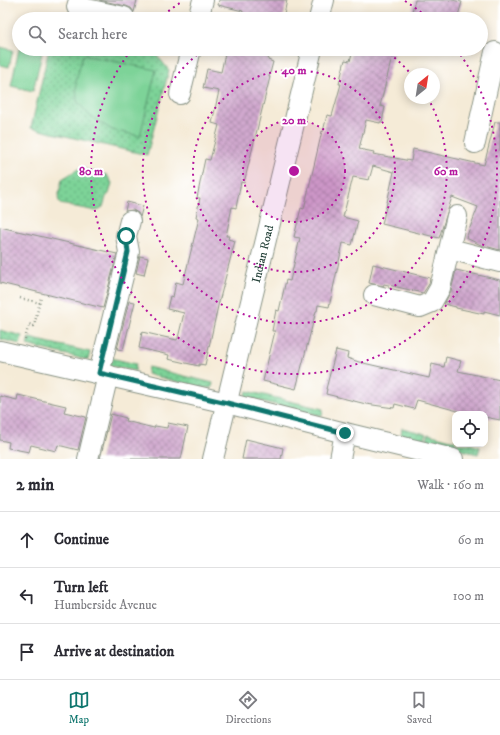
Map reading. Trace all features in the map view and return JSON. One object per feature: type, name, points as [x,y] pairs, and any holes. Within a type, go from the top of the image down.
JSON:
[{"type":"street","points":[[79,0],[77,7],[100,12]]},
{"type":"street","points":[[200,12],[203,0]]},
{"type":"street","points":[[321,12],[324,0]]},
{"type":"street","points":[[474,143],[494,85],[495,52]]},
{"type":"street","points":[[180,94],[189,56]]},
{"type":"street","name":"Indian Road","points":[[213,459],[310,56]]},
{"type":"street","points":[[374,295],[420,307],[432,302],[440,288],[457,216]]},
{"type":"street","points":[[88,459],[103,374],[128,252],[126,236],[130,221]]},
{"type":"street","points":[[450,249],[500,262]]},
{"type":"street","points":[[0,351],[227,403],[453,459]]},
{"type":"street","points":[[340,459],[345,433]]},
{"type":"path","points":[[21,355],[29,324],[34,326],[41,297]]},
{"type":"path","points":[[20,298],[40,303]]},
{"type":"green space","points":[[0,47],[12,50],[9,67],[0,65]]},
{"type":"green space","points":[[17,56],[41,56],[33,91],[11,86]]},
{"type":"green space","points":[[47,56],[157,56],[169,70],[147,155],[31,128]]},
{"type":"green space","points":[[83,56],[156,70],[140,136],[112,130],[90,116],[77,101],[76,81]]},
{"type":"green space","points":[[80,168],[107,175],[112,183],[103,207],[96,211],[60,204],[58,198],[62,179]]},
{"type":"green space","points":[[0,330],[22,336],[20,344],[0,339]]},
{"type":"green space","points":[[29,338],[90,352],[88,360],[27,345]]},
{"type":"green space","points":[[107,357],[136,364],[135,371],[106,365]]},
{"type":"green space","points":[[148,367],[213,383],[212,388],[202,388],[147,374]]},
{"type":"green space","points":[[247,391],[323,409],[322,416],[245,397]]},
{"type":"green space","points":[[402,428],[426,434],[425,441],[401,435]]},
{"type":"green space","points":[[428,434],[452,440],[452,447],[480,447],[478,454],[427,442]]},
{"type":"building","points":[[99,0],[137,0],[134,12],[131,8],[126,6]]},
{"type":"building","points":[[219,0],[287,0],[284,12],[243,12],[218,5]]},
{"type":"building","points":[[415,0],[452,0],[462,2],[459,12],[412,12]]},
{"type":"building","points":[[224,56],[269,56],[268,60],[273,62],[244,183],[241,182],[236,208],[232,207],[226,236],[229,236],[228,239],[235,241],[218,306],[205,365],[199,364],[199,366],[168,359],[169,355],[139,348],[142,332],[177,340],[178,338],[184,313],[167,309],[170,296],[173,297],[176,282],[183,284],[199,218],[196,217],[200,198],[197,198],[205,159],[210,160],[219,125],[212,123],[219,91],[203,88],[207,69],[221,72]]},
{"type":"building","points":[[351,56],[392,56],[380,106],[385,107],[382,122],[380,123],[366,120],[359,149],[374,152],[373,154],[411,161],[413,149],[484,165],[495,122],[500,122],[500,250],[481,245],[466,238],[478,207],[452,197],[439,238],[382,224],[394,172],[373,166],[369,180],[353,177],[343,217],[358,221],[352,245],[343,243],[329,307],[318,305],[296,389],[263,381],[275,331],[272,331],[276,310],[279,311],[286,280],[290,281],[300,238],[294,237],[301,208],[304,209],[327,115],[332,116],[341,84],[339,84],[345,60],[350,61]]},
{"type":"building","points":[[127,202],[143,206],[140,217],[138,213],[133,210],[125,211]]},
{"type":"building","points":[[0,227],[117,254],[103,308],[0,283]]},
{"type":"building","points":[[140,256],[148,258],[144,275],[136,273]]},
{"type":"building","points":[[373,264],[430,278],[429,284],[423,293],[384,284],[383,286],[369,283]]},
{"type":"building","points":[[456,270],[500,280],[500,315],[484,311],[484,314],[444,304],[451,291]]},
{"type":"building","points":[[129,301],[135,302],[123,350],[117,349]]},
{"type":"building","points":[[336,350],[348,353],[347,358],[359,362],[429,378],[432,364],[444,367],[446,357],[461,361],[458,371],[500,380],[500,420],[488,418],[488,411],[458,411],[417,400],[414,409],[395,404],[394,408],[366,404],[326,394]]},
{"type":"building","points":[[18,395],[66,406],[64,412],[86,417],[78,450],[58,445],[56,451],[31,445],[29,452],[8,448],[9,442],[0,440],[0,396],[17,400]]},
{"type":"building","points":[[111,414],[126,418],[125,421],[154,428],[155,426],[167,428],[168,423],[188,427],[181,459],[100,459]]},
{"type":"building","points":[[246,439],[283,448],[281,459],[242,459]]},
{"type":"route","points":[[126,236],[128,252],[99,373],[345,433]]}]
